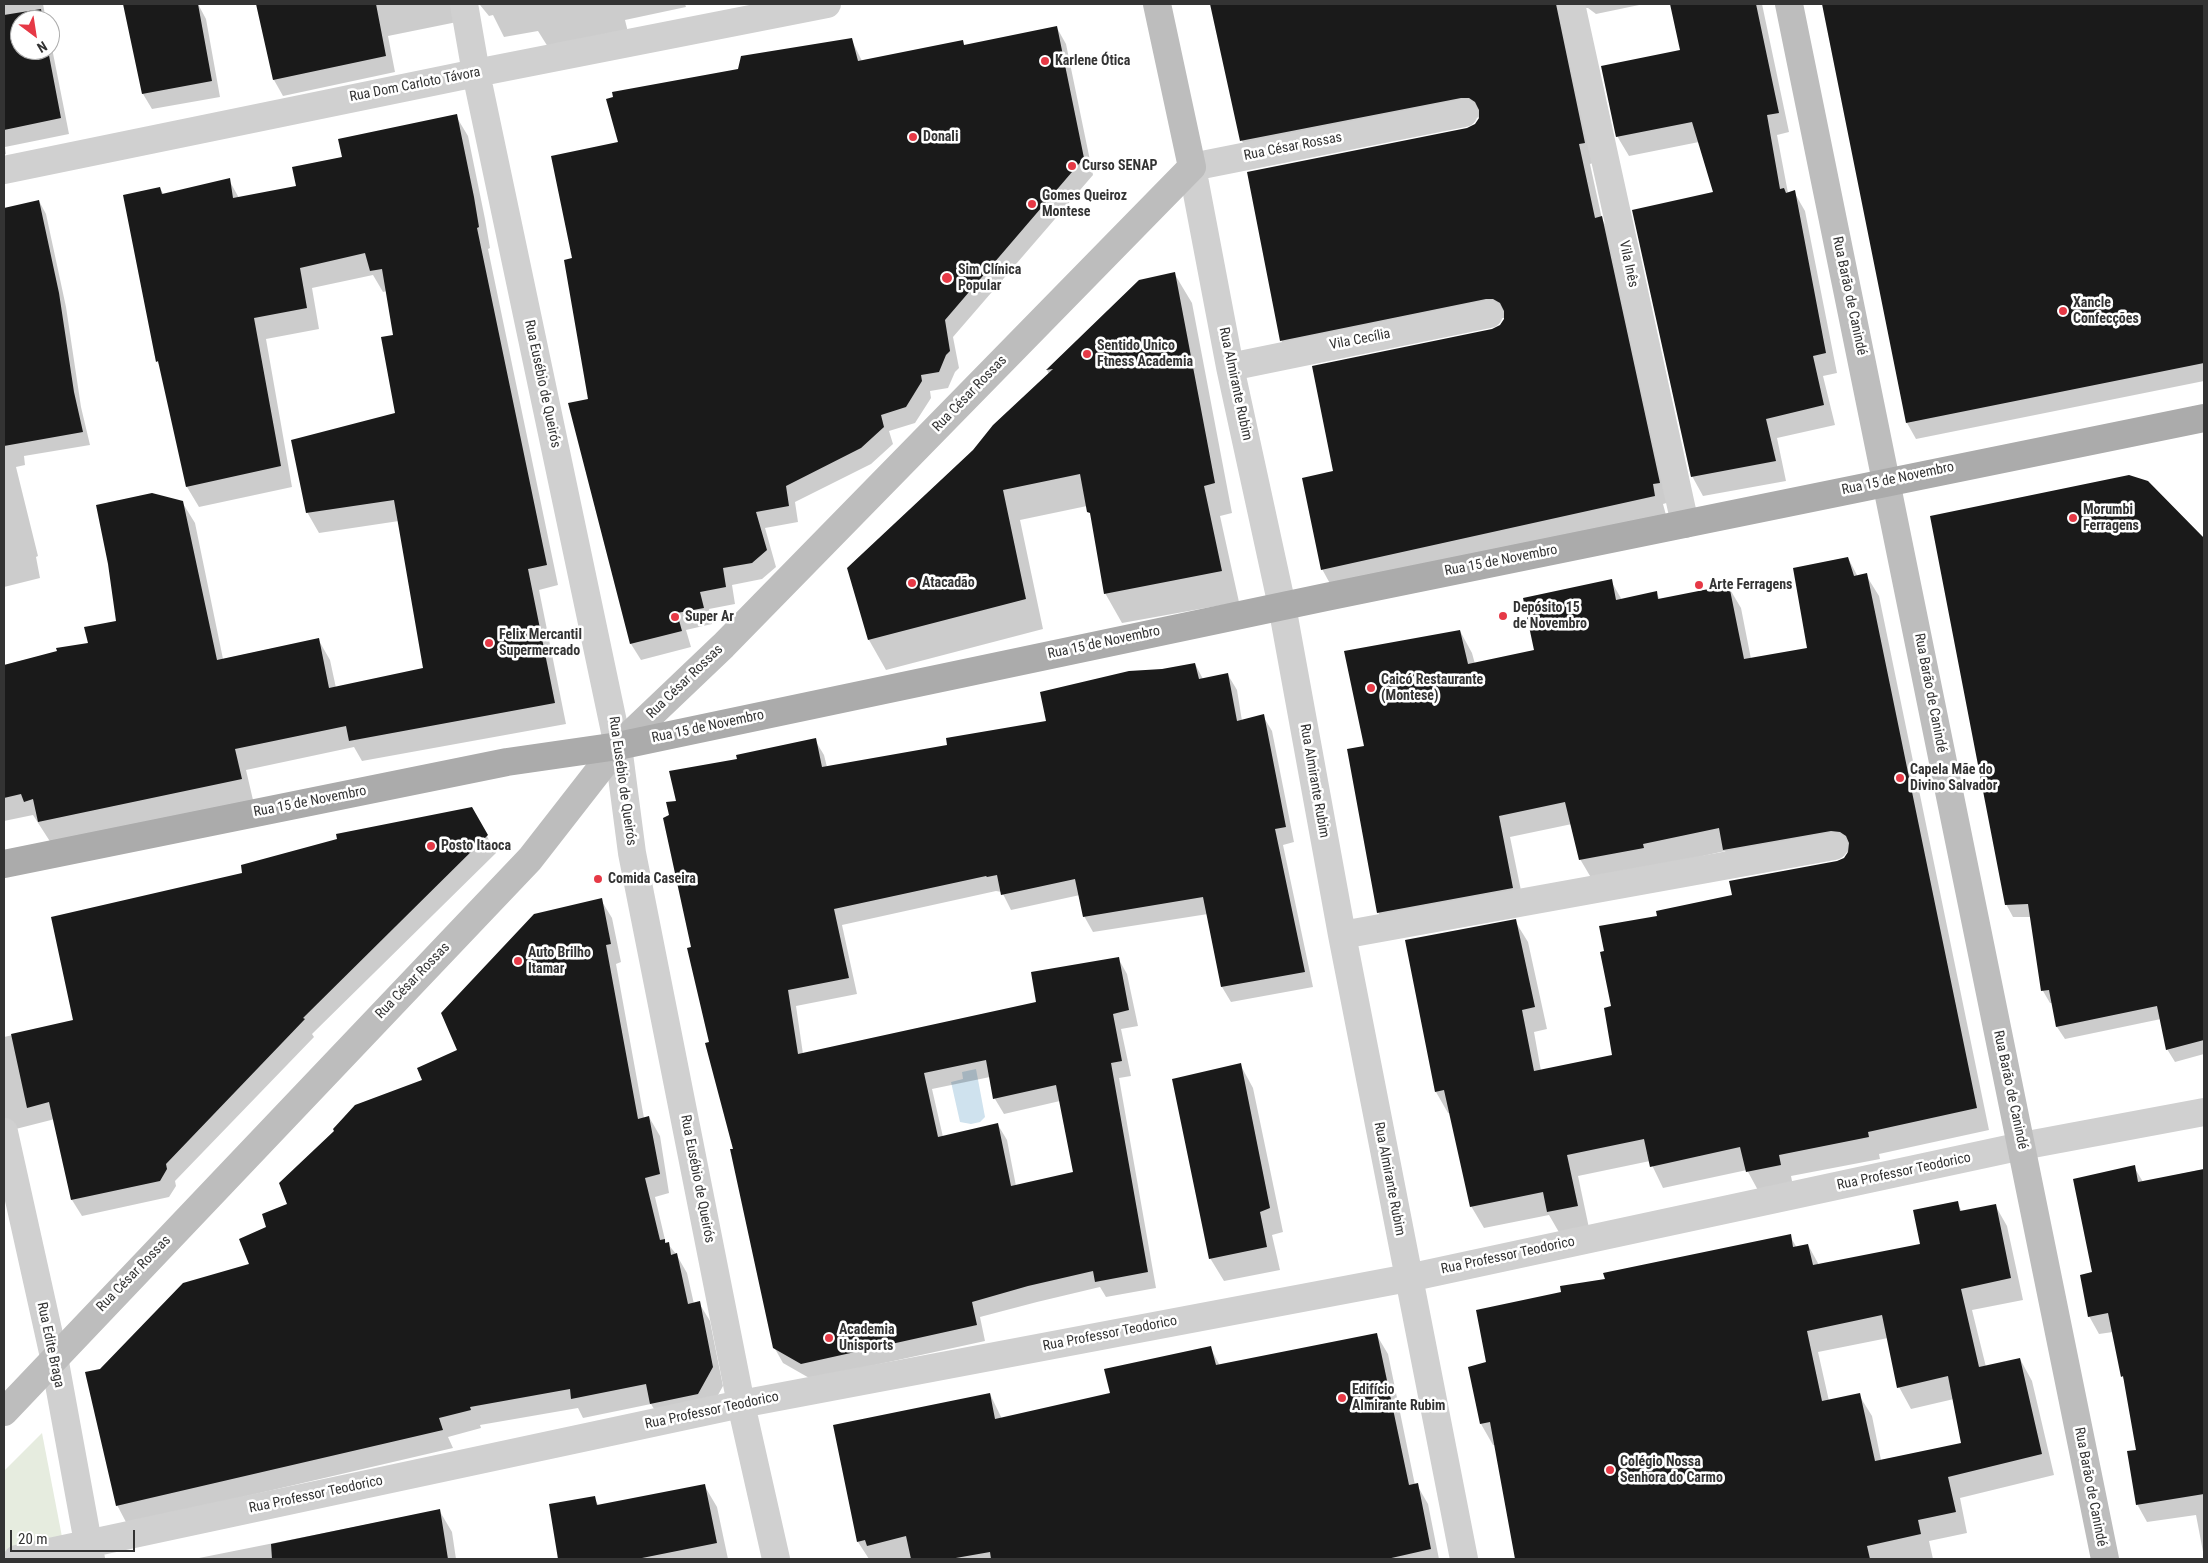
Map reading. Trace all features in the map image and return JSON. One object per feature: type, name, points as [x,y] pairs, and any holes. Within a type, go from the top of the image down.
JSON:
[{"type":"main road","name":"Rua Almirante Rubim","points":[[1156,4],[1192,167]]},
{"type":"main road","name":"Rua Barão de Canindé","points":[[1789,4],[2022,1146],[2104,1559]]},
{"type":"main road","name":"Rua César Rossas","points":[[4,1412],[54,1357],[530,859],[618,746],[723,646],[1192,167]]},
{"type":"main road","name":"Rua 15 de Novembro","points":[[4,864],[507,762],[618,746],[1282,606],[1887,481],[2204,418]]},
{"type":"street","name":"Rua Eusébio de Queirós","points":[[464,4],[476,73],[618,746],[632,854],[741,1404],[776,1559]]},
{"type":"street","name":"Rua Dom Carloto Távora","points":[[4,170],[476,73],[827,4]]},
{"type":"street","name":"Vila Inês","points":[[1571,4],[1684,524]]},
{"type":"street","name":"Rua César Rossas","points":[[1192,167],[1464,113]]},
{"type":"street","name":"Rua Almirante Rubim","points":[[1192,167],[1230,367],[1282,606],[1342,936],[1464,1559]]},
{"type":"street","name":"Vila Cecília","points":[[1230,367],[1490,314]]},
{"type":"street","points":[[1342,936],[1834,846]]},
{"type":"street","name":"Rua Professor Teodorico","points":[[17,1559],[89,1552],[741,1404],[1408,1278],[2022,1146],[2204,1112]]},
{"type":"street","name":"Rua Edite Braga","points":[[4,1132],[54,1357],[89,1552]]},
{"type":"shaded area","points":[[42,1433],[63,1542],[4,1553],[4,1471]]},
{"type":"water","points":[[976,1069],[985,1117],[980,1122],[971,1124],[960,1122],[951,1082],[963,1079],[962,1072]]},
{"type":"building","points":[[123,4],[198,4],[212,81],[142,94]]},
{"type":"building","points":[[256,4],[376,4],[386,56],[273,80]]},
{"type":"building","points":[[1210,4],[1556,4],[1585,143],[1579,144],[1595,218],[1602,216],[1660,483],[1653,484],[1655,496],[1321,570],[1302,478],[1333,471],[1312,366],[1492,329],[1500,325],[1504,319],[1504,311],[1500,303],[1493,299],[1486,299],[1280,341],[1247,172],[1467,128],[1475,124],[1479,118],[1479,110],[1475,102],[1469,98],[1461,98],[1240,141]]},
{"type":"building","points":[[1670,4],[1756,4],[1779,113],[1767,115],[1780,189],[1784,188],[1786,193],[1795,190],[1826,353],[1813,356],[1824,405],[1766,419],[1776,461],[1691,477],[1632,210],[1713,192],[1692,122],[1616,137],[1601,66],[1680,50]]},
{"type":"building","points":[[1822,4],[2204,4],[2204,363],[1906,423]]},
{"type":"building","points":[[10,14],[10,60],[50,60],[61,118],[4,130],[4,15]]},
{"type":"building","points":[[1057,26],[1084,158],[945,320],[950,351],[946,355],[939,372],[921,375],[922,381],[906,407],[881,415],[884,427],[861,448],[786,486],[789,506],[756,512],[767,550],[752,563],[723,568],[726,587],[700,592],[704,608],[677,613],[682,631],[630,644],[568,403],[588,399],[564,260],[572,258],[551,156],[618,142],[606,99],[613,97],[612,92],[738,69],[741,56],[852,38],[858,61],[963,40],[964,45]]},
{"type":"building","points":[[457,114],[474,197],[479,227],[477,228],[547,565],[528,569],[555,703],[349,741],[346,726],[235,749],[242,779],[38,822],[33,799],[24,802],[21,794],[4,798],[4,665],[57,651],[56,648],[88,643],[84,627],[116,621],[108,564],[96,505],[152,493],[183,501],[217,660],[319,638],[329,688],[423,668],[394,500],[306,513],[291,440],[395,413],[381,337],[393,335],[382,269],[370,271],[365,253],[300,268],[307,308],[254,318],[281,466],[186,487],[158,361],[156,362],[123,195],[160,187],[162,194],[230,178],[233,198],[296,186],[292,167],[342,157],[338,139]]},
{"type":"building","points":[[39,200],[59,293],[74,392],[83,432],[4,446],[4,208]]},
{"type":"building","points":[[1175,272],[1215,483],[1204,486],[1222,571],[1104,594],[1090,513],[1087,512],[1080,474],[1003,490],[1026,599],[868,640],[847,568],[973,450],[993,425],[1053,369],[1046,370],[1139,280]]},
{"type":"building","points":[[2129,475],[2148,481],[2204,538],[2204,1040],[2166,1050],[2157,1006],[2056,1027],[2049,990],[2041,991],[2028,904],[2005,905],[1930,516]]},
{"type":"building","points":[[1848,557],[1854,576],[1867,573],[1977,1108],[1868,1132],[1869,1137],[1779,1155],[1781,1165],[1746,1172],[1740,1147],[1650,1167],[1644,1139],[1567,1155],[1578,1206],[1547,1212],[1543,1192],[1470,1207],[1444,1090],[1435,1092],[1405,940],[1516,919],[1535,1007],[1522,1010],[1534,1071],[1612,1055],[1604,1008],[1611,1006],[1600,952],[1604,951],[1599,926],[1657,916],[1656,911],[1732,895],[1729,881],[1837,861],[1844,858],[1848,852],[1849,843],[1846,836],[1840,832],[1831,831],[1723,850],[1719,828],[1643,844],[1644,848],[1579,860],[1565,802],[1499,816],[1513,888],[1377,913],[1347,749],[1364,746],[1344,651],[1460,630],[1468,664],[1534,650],[1523,598],[1612,579],[1616,600],[1657,591],[1658,599],[1729,585],[1744,659],[1807,648],[1793,568]]},
{"type":"building","points":[[1195,663],[1199,679],[1228,673],[1237,721],[1264,714],[1286,827],[1275,829],[1305,972],[1221,987],[1203,897],[1083,917],[1075,879],[1001,895],[997,875],[986,876],[834,909],[849,978],[788,990],[798,1054],[1036,1002],[1031,972],[1119,957],[1129,1010],[1113,1014],[1122,1061],[1111,1063],[1148,1272],[1095,1282],[1093,1271],[1028,1286],[972,1302],[977,1325],[801,1364],[773,1348],[730,1149],[733,1149],[705,1043],[709,1042],[687,948],[691,947],[663,818],[669,815],[666,802],[676,801],[669,771],[737,759],[736,755],[816,738],[822,767],[947,745],[946,738],[1046,721],[1040,692],[1129,671],[1162,669]],"holes":[[[986,1060],[993,1099],[1056,1085],[1073,1172],[1011,1186],[998,1123],[938,1137],[924,1073]]]},
{"type":"building","points":[[472,807],[488,835],[303,1018],[305,1019],[166,1164],[167,1169],[160,1181],[71,1200],[49,1102],[27,1108],[11,1034],[73,1020],[51,917],[242,873],[241,865],[337,839],[336,834]]},
{"type":"building","points":[[602,898],[611,944],[606,945],[638,1119],[649,1116],[660,1174],[645,1178],[660,1240],[665,1239],[665,1243],[669,1242],[671,1255],[677,1253],[688,1304],[700,1301],[713,1367],[698,1394],[650,1404],[646,1384],[571,1399],[570,1389],[470,1407],[471,1410],[439,1418],[443,1430],[116,1506],[85,1372],[100,1369],[183,1283],[249,1264],[239,1239],[266,1227],[262,1214],[287,1204],[279,1183],[334,1131],[333,1129],[355,1105],[422,1080],[417,1068],[457,1050],[441,1013],[534,914]]},
{"type":"building","points":[[1241,1063],[1270,1208],[1260,1212],[1267,1247],[1209,1259],[1172,1079]]},
{"type":"building","points":[[2135,1165],[2138,1182],[2204,1169],[2204,1494],[2136,1505],[2127,1451],[2136,1450],[2123,1376],[2121,1377],[2108,1313],[2088,1317],[2080,1275],[2092,1272],[2073,1179]]},
{"type":"building","points":[[1958,1201],[1960,1211],[1996,1204],[2011,1278],[1961,1289],[1979,1367],[2020,1358],[2042,1454],[1948,1477],[1956,1512],[1918,1520],[1921,1534],[1867,1546],[1870,1559],[1515,1559],[1490,1422],[1480,1424],[1468,1367],[1486,1362],[1476,1310],[1561,1292],[1560,1286],[1605,1279],[1603,1273],[1791,1234],[1793,1247],[1808,1244],[1813,1265],[1920,1244],[1913,1210]],"holes":[[[1882,1315],[1897,1388],[1948,1376],[1961,1443],[1875,1461],[1860,1393],[1822,1401],[1807,1331]]]},
{"type":"building","points":[[1377,1333],[1409,1485],[1418,1483],[1431,1549],[1387,1559],[991,1559],[990,1552],[950,1559],[911,1559],[906,1536],[867,1546],[865,1540],[857,1542],[833,1425],[990,1393],[995,1419],[1110,1393],[1104,1369],[1211,1346],[1216,1365]]},
{"type":"building","points":[[705,1484],[717,1543],[637,1559],[558,1559],[549,1504],[595,1496],[597,1505]]},
{"type":"building","points":[[440,1509],[448,1559],[272,1559],[271,1544]]},
{"type":"place","name":"Karlene Ótica","points":[[1045,61]]},
{"type":"place","name":"Donali","points":[[913,137]]},
{"type":"place","name":"Curso SENAP","points":[[1072,166]]},
{"type":"place","name":"Gomes Queiroz Montese","points":[[1032,204]]},
{"type":"place","name":"Sim Clínica Popular","points":[[947,278]]},
{"type":"place","name":"Xancle Confecções","points":[[2063,311]]},
{"type":"place","name":"Sentido Unico Ftness Academia","points":[[1087,354]]},
{"type":"place","name":"Morumbi Ferragens","points":[[2073,518]]},
{"type":"place","name":"Atacadão","points":[[912,583]]},
{"type":"place","name":"Arte Ferragens","points":[[1699,585]]},
{"type":"place","name":"Depósito 15 de Novembro","points":[[1503,616]]},
{"type":"place","name":"Super Ar","points":[[675,617]]},
{"type":"place","name":"Felix Mercantil Supermercado","points":[[489,643]]},
{"type":"place","name":"Caicó Restaurante (Montese)","points":[[1371,688]]},
{"type":"place","name":"Capela Mãe do Divino Salvador","points":[[1900,778]]},
{"type":"place","name":"Posto Itaoca","points":[[431,846]]},
{"type":"place","name":"Comida Caseira","points":[[598,879]]},
{"type":"place","name":"Auto Brilho Itamar","points":[[518,961]]},
{"type":"place","name":"Academia Unisports","points":[[829,1338]]},
{"type":"place","name":"Edifício Almirante Rubim","points":[[1342,1398]]},
{"type":"place","name":"Colégio Nossa Senhora do Carmo","points":[[1610,1470]]}]
